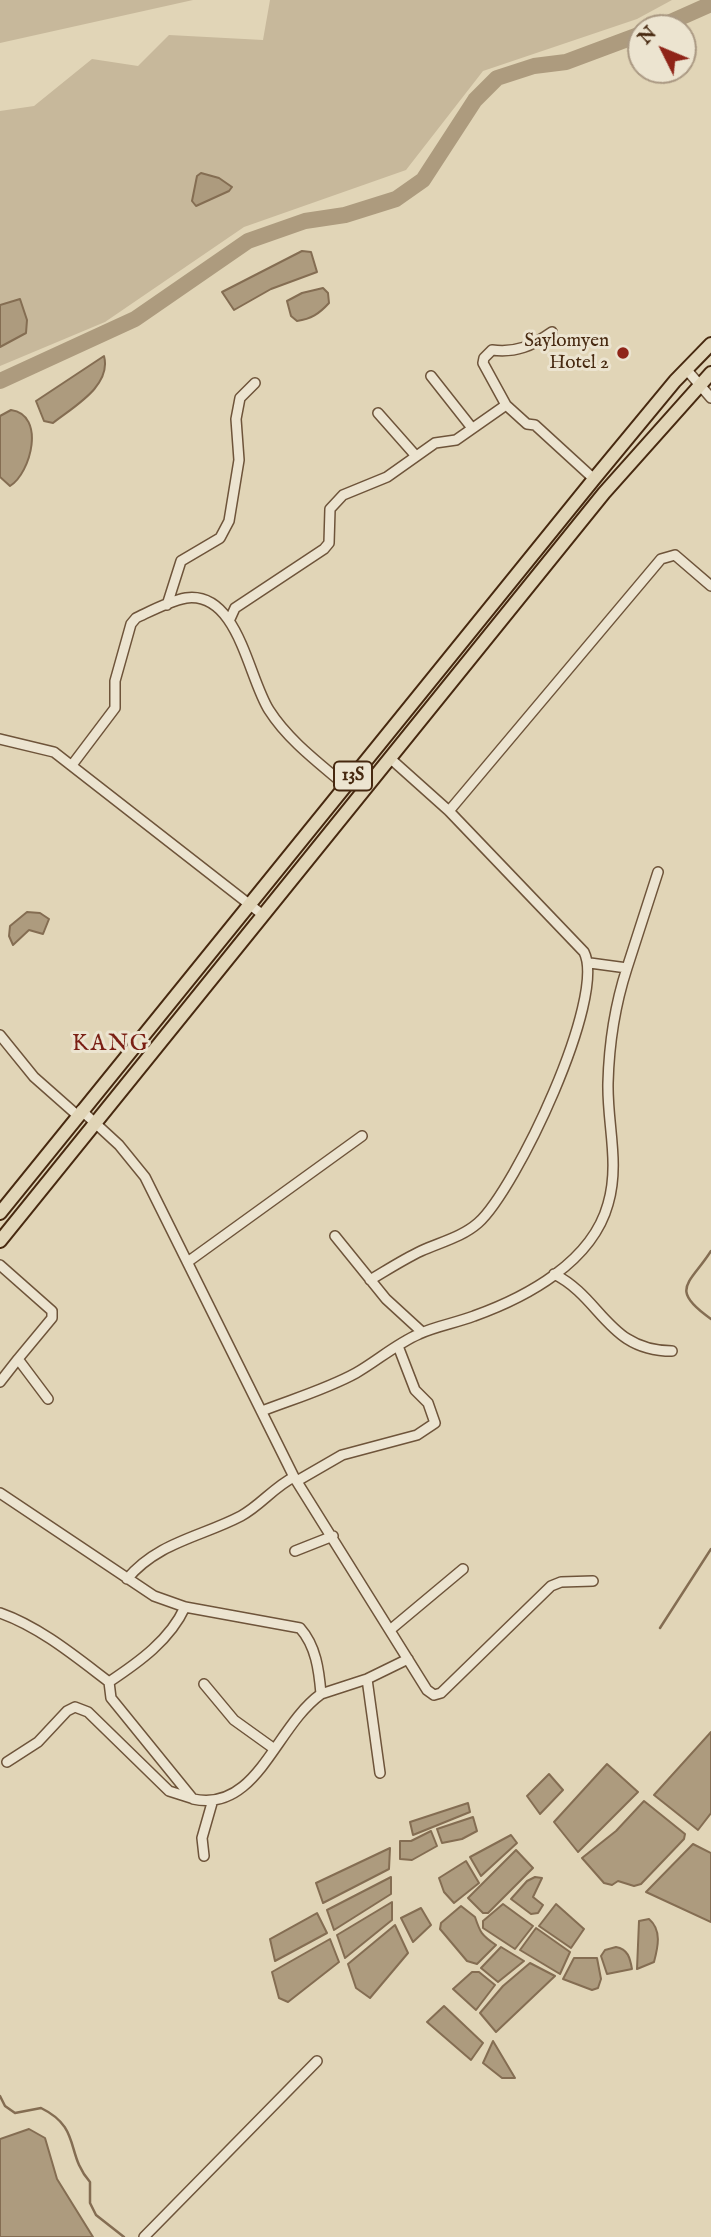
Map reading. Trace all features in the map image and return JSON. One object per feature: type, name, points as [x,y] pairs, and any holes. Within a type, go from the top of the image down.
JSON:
[{"type":"highway","name":"13S","points":[[0,1213],[79,1112],[594,479],[686,369],[711,344]]},
{"type":"highway","name":"13S","points":[[0,1241],[94,1121],[392,760],[542,572],[711,373]]},
{"type":"highway","points":[[529,561],[542,572]]},
{"type":"street","points":[[552,332],[531,346],[512,351],[492,350],[483,363],[506,405],[527,424],[535,425],[594,479]]},
{"type":"street","points":[[686,369],[711,398]]},
{"type":"street","points":[[432,376],[472,428]]},
{"type":"street","points":[[167,605],[181,561],[220,538],[229,521],[239,460],[236,419],[240,398],[256,383]]},
{"type":"street","points":[[230,619],[235,608],[330,543],[330,509],[343,495],[387,477],[435,443],[456,440],[506,405]]},
{"type":"street","points":[[378,412],[416,456]]},
{"type":"street","points":[[449,811],[661,559],[675,555],[711,586]]},
{"type":"street","points":[[72,765],[115,708],[115,681],[131,624],[136,618],[187,598],[205,601],[221,608],[230,619],[259,692],[271,713],[306,753],[346,786]]},
{"type":"street","points":[[0,739],[48,750],[72,765],[263,915]]},
{"type":"street","points":[[370,1280],[419,1252],[458,1237],[480,1222],[513,1177],[560,1077],[582,1016],[590,963],[584,952],[449,811],[392,760]]},
{"type":"street","points":[[262,1411],[355,1374],[422,1332],[475,1316],[515,1298],[554,1274],[589,1244],[608,1205],[614,1154],[608,1084],[616,1002],[657,872]]},
{"type":"street","points":[[590,963],[607,963],[626,968]]},
{"type":"street","points":[[0,1035],[34,1077],[94,1121],[145,1177],[296,1479],[427,1690],[434,1695],[441,1693],[551,1586],[561,1582],[593,1581]]},
{"type":"street","points":[[189,1261],[362,1136]]},
{"type":"street","points":[[335,1236],[370,1280],[422,1332]]},
{"type":"street","points":[[0,1265],[52,1311],[52,1318],[0,1381]]},
{"type":"street","points":[[554,1274],[583,1293],[611,1329],[652,1351],[673,1351]]},
{"type":"street","points":[[127,1580],[154,1554],[239,1517],[278,1485],[296,1479],[342,1455],[417,1435],[435,1423],[428,1403],[415,1390],[398,1346]]},
{"type":"street","points":[[18,1359],[48,1399]]},
{"type":"street","points":[[0,1493],[154,1596],[185,1607],[300,1628],[308,1638],[315,1655],[321,1694]]},
{"type":"street","points":[[295,1551],[333,1536]]},
{"type":"street","points":[[390,1630],[463,1569]]},
{"type":"street","points":[[109,1682],[133,1666],[176,1625],[185,1607]]},
{"type":"street","points":[[0,1613],[15,1618],[68,1651],[109,1682],[111,1698],[193,1799]]},
{"type":"street","points":[[7,1762],[38,1742],[67,1711],[75,1707],[88,1712],[169,1791],[212,1803],[236,1792],[256,1778],[273,1748],[303,1707],[321,1694],[367,1679],[408,1659]]},
{"type":"street","points":[[367,1679],[380,1773]]},
{"type":"street","points":[[204,1684],[234,1720],[273,1748]]},
{"type":"street","points":[[204,1856],[202,1838],[212,1803]]},
{"type":"street","points":[[144,2237],[317,2061]]},
{"type":"shaded area","points":[[0,0],[193,0],[0,43]]},
{"type":"shaded area","points":[[270,0],[672,0],[646,14],[627,14],[627,22],[483,71],[406,170],[244,227],[105,322],[0,366],[0,111],[34,106],[92,59],[138,66],[169,35],[263,40]]},
{"type":"shaded area","points":[[201,173],[219,178],[232,187],[229,191],[196,206],[192,201],[197,176]]},
{"type":"shaded area","points":[[302,251],[311,252],[317,272],[271,289],[234,310],[222,292]]},
{"type":"shaded area","points":[[323,288],[328,293],[329,303],[322,310],[297,321],[291,316],[287,301],[302,293]]},
{"type":"shaded area","points":[[20,299],[27,320],[26,333],[0,347],[0,305]]},
{"type":"shaded area","points":[[104,356],[102,377],[89,395],[53,423],[44,421],[36,401]]},
{"type":"shaded area","points":[[11,410],[22,414],[29,422],[32,445],[24,469],[10,486],[0,477],[0,416]]},
{"type":"shaded area","points":[[27,912],[40,913],[49,919],[43,934],[29,930],[13,945],[9,936],[10,926]]},
{"type":"shaded area","points":[[711,1732],[711,1813],[698,1830],[654,1795]]},
{"type":"shaded area","points":[[607,1764],[638,1792],[578,1852],[554,1822]]},
{"type":"shaded area","points":[[549,1774],[563,1790],[540,1814],[527,1796]]},
{"type":"shaded area","points":[[644,1801],[685,1834],[684,1839],[641,1884],[634,1886],[618,1881],[612,1885],[604,1883],[582,1858],[616,1831]]},
{"type":"shaded area","points":[[468,1803],[470,1812],[413,1835],[410,1822]]},
{"type":"shaded area","points":[[473,1817],[477,1831],[462,1839],[442,1843],[437,1829]]},
{"type":"shaded area","points":[[431,1831],[437,1846],[412,1860],[400,1859],[400,1841],[411,1841]]},
{"type":"shaded area","points":[[511,1835],[517,1843],[481,1876],[470,1857]]},
{"type":"shaded area","points":[[693,1844],[711,1853],[711,1922],[646,1892]]},
{"type":"shaded area","points":[[390,1848],[389,1869],[323,1903],[316,1883]]},
{"type":"shaded area","points":[[516,1850],[533,1868],[488,1913],[483,1913],[468,1898]]},
{"type":"shaded area","points":[[466,1861],[479,1883],[454,1903],[444,1892],[439,1878]]},
{"type":"shaded area","points":[[391,1877],[391,1894],[334,1930],[327,1910]]},
{"type":"shaded area","points":[[535,1877],[542,1878],[533,1897],[543,1905],[538,1913],[531,1914],[511,1899],[527,1881]]},
{"type":"shaded area","points":[[392,1902],[392,1920],[345,1958],[337,1935]]},
{"type":"shaded area","points":[[503,1904],[533,1926],[515,1949],[483,1928],[483,1921]]},
{"type":"shaded area","points":[[556,1904],[584,1929],[571,1948],[539,1926]]},
{"type":"shaded area","points":[[461,1906],[475,1917],[482,1933],[496,1945],[477,1964],[467,1961],[440,1929],[441,1923]]},
{"type":"shaded area","points":[[421,1908],[431,1925],[413,1942],[401,1918]]},
{"type":"shaded area","points":[[317,1913],[327,1933],[275,1961],[270,1939]]},
{"type":"shaded area","points":[[649,1919],[657,1933],[658,1945],[654,1962],[637,1969],[639,1921]]},
{"type":"shaded area","points":[[395,1925],[408,1953],[370,1998],[356,1988],[348,1964]]},
{"type":"shaded area","points":[[536,1928],[570,1952],[560,1974],[520,1950]]},
{"type":"shaded area","points":[[330,1939],[339,1962],[288,2002],[279,1998],[272,1972]]},
{"type":"shaded area","points":[[501,1947],[524,1961],[498,1982],[481,1968]]},
{"type":"shaded area","points":[[616,1947],[626,1952],[632,1969],[607,1974],[601,1956],[605,1950]]},
{"type":"shaded area","points":[[574,1958],[597,1958],[601,1979],[598,1988],[592,1990],[563,1979]]},
{"type":"shaded area","points":[[530,1963],[555,1976],[496,2032],[480,2013],[503,1986]]},
{"type":"shaded area","points":[[472,1972],[479,1972],[495,1985],[476,2010],[453,1989]]},
{"type":"shaded area","points":[[444,2006],[483,2043],[471,2060],[427,2022]]},
{"type":"shaded area","points":[[493,2041],[515,2078],[502,2078],[483,2063]]},
{"type":"shaded area","points":[[29,2129],[45,2138],[57,2179],[93,2237],[0,2237],[0,2139]]},
{"type":"waterway","points":[[688,14],[711,4]]},
{"type":"waterway","points":[[0,381],[135,319],[248,241],[305,221],[345,215],[396,199],[423,180],[475,100],[497,78],[534,66],[566,62],[627,39]]},
{"type":"waterway","points":[[711,1251],[687,1286],[690,1300],[711,1319]]},
{"type":"waterway","points":[[660,1628],[711,1549]]},
{"type":"waterway","points":[[0,2096],[5,2106],[15,2113],[41,2108],[62,2124],[82,2172],[90,2182],[90,2203],[96,2215],[124,2237]]},
{"type":"place","name":"Saylomyen Hotel 2","points":[[623,353]]},
{"type":"district","name":"KANG","points":[[111,1045]]}]
